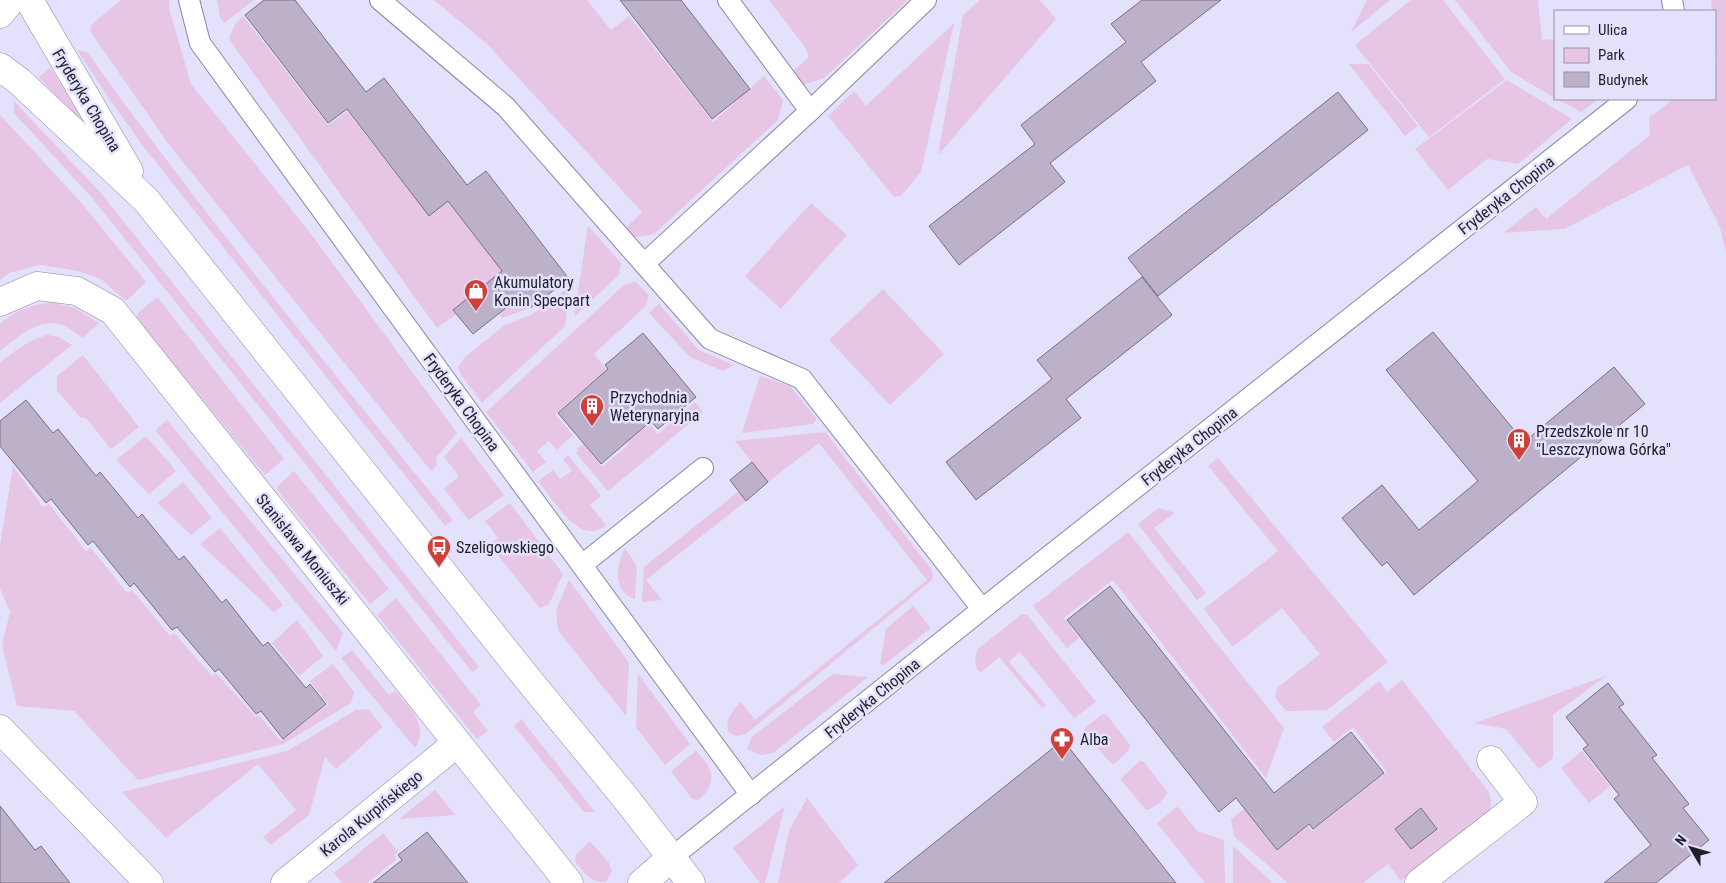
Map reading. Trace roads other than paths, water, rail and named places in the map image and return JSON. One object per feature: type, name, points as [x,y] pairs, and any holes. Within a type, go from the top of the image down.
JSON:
[{"type":"street","points":[[0,14],[11,0]]},
{"type":"street","name":"Fryderyka Chopina","points":[[29,0],[146,200],[527,678],[628,801],[691,883]]},
{"type":"street","name":"Fryderyka Chopina","points":[[0,67],[19,81],[146,200]]},
{"type":"street","name":"Stanisława Moniuszki","points":[[0,302],[37,286],[77,291],[113,312],[568,883]]},
{"type":"street","points":[[0,729],[149,883]]},
{"type":"street","name":"Karola Kurpińskiego","points":[[285,883],[457,743]]},
{"type":"street","points":[[1419,883],[1523,802],[1491,760]]},
{"type":"street","points":[[642,883],[671,858]]},
{"type":"lane","name":"Fryderyka Chopina","points":[[189,0],[200,43],[752,795]]},
{"type":"lane","points":[[380,0],[506,106],[710,339],[802,379],[982,609]]},
{"type":"lane","points":[[728,0],[810,111]]},
{"type":"lane","points":[[644,264],[810,111],[926,0]]},
{"type":"lane","name":"Fryderyka Chopina","points":[[671,858],[982,609],[1626,100]]},
{"type":"lane","points":[[582,565],[703,468]]},
{"type":"place","name":"Akumulatory Konin Specpart","points":[[476,312]]},
{"type":"place","name":"Przychodnia Weterynaryjna","points":[[592,427]]},
{"type":"place","name":"Przedszkole nr 10 \"Leszczynowa Górka\"","points":[[1519,461]]},
{"type":"place","name":"Szeligowskiego","points":[[439,568]]},
{"type":"place","name":"Alba","points":[[1062,760]]}]
